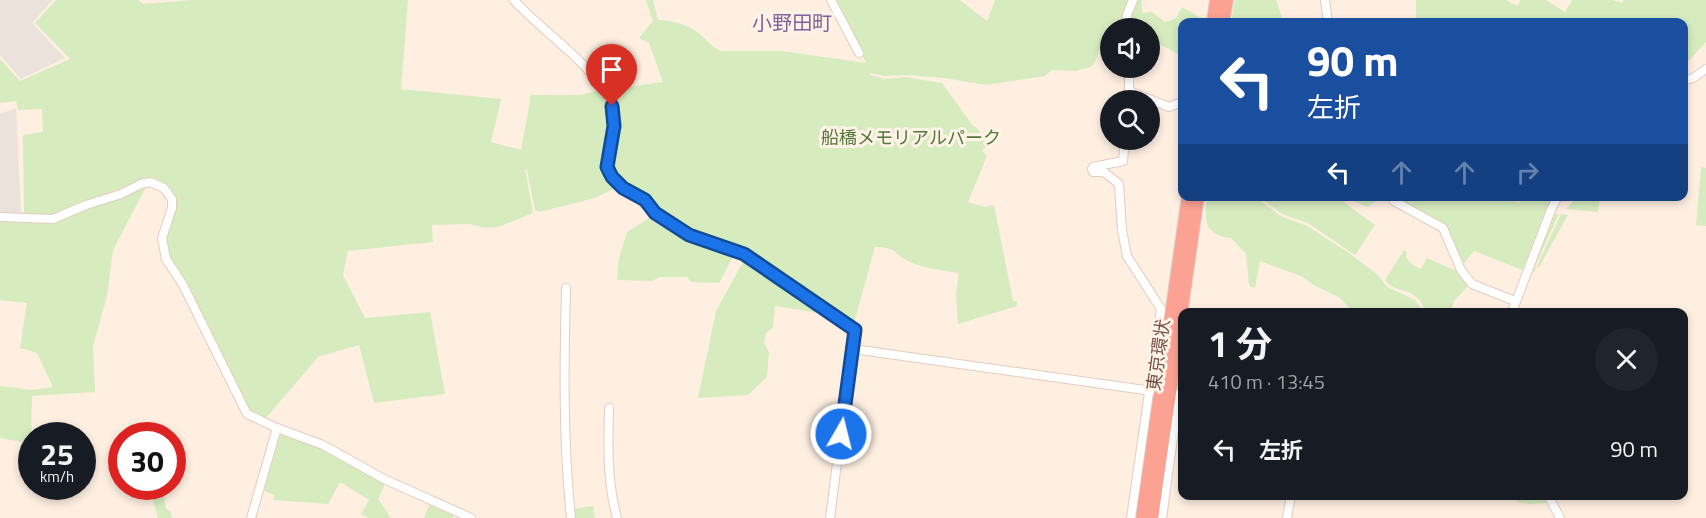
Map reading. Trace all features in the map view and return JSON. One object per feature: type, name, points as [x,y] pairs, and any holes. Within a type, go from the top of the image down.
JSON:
[{"type":"highway","points":[[1214,18],[1216,0]]},
{"type":"highway","points":[[1224,18],[1227,0]]},
{"type":"highway","name":"東京環状","points":[[1142,518],[1168,393],[1187,201]]},
{"type":"highway","name":"東京環状","points":[[1181,308],[1197,201]]},
{"type":"highway","name":"東京環状","points":[[1152,518],[1178,327]]},
{"type":"street","points":[[514,0],[523,11],[578,59],[603,89],[614,114],[607,167],[612,177],[623,188],[645,200],[655,213],[689,235],[744,254],[855,330],[830,518]]},
{"type":"street","points":[[831,0],[859,53]]},
{"type":"street","points":[[1325,0],[1327,18]]},
{"type":"street","points":[[1127,18],[1132,1]]},
{"type":"street","points":[[1688,80],[1706,69]]},
{"type":"street","points":[[1160,103],[1169,107],[1178,104]]},
{"type":"street","points":[[1124,150],[1123,160],[1092,169],[1093,172],[1104,172],[1119,184],[1122,230],[1127,256],[1161,309],[1168,393],[1162,518]]},
{"type":"street","points":[[0,217],[53,219],[86,205],[122,194],[141,184],[150,182],[164,188],[172,199],[172,208],[162,238],[166,259],[183,285],[247,414],[323,445],[384,479],[471,518]]},
{"type":"street","points":[[1394,201],[1443,228],[1461,270],[1472,284],[1515,302]]},
{"type":"street","points":[[1513,308],[1556,201]]},
{"type":"street","points":[[566,288],[564,351],[566,465],[571,518]]},
{"type":"street","points":[[853,349],[1168,393]]},
{"type":"street","points":[[1131,518],[1168,393]]},
{"type":"street","points":[[609,408],[611,492],[616,518]]},
{"type":"street","points":[[251,518],[277,428]]},
{"type":"street","points":[[1287,518],[1290,500]]},
{"type":"street","points":[[1551,500],[1560,518]]},
{"type":"shaded area","points":[[0,0],[53,0],[32,23],[65,58],[21,79],[0,55]]},
{"type":"shaded area","points":[[16,108],[21,213],[0,213],[0,114]]},
{"type":"green space","points":[[56,0],[139,0],[143,4],[191,0],[408,0],[401,89],[501,99],[491,142],[521,150],[531,95],[579,95],[601,90],[612,114],[604,162],[617,187],[595,198],[539,212],[535,210],[525,169],[533,213],[498,227],[485,228],[470,224],[432,225],[433,242],[348,251],[343,275],[365,318],[430,312],[445,394],[374,403],[359,345],[318,357],[266,418],[248,409],[183,277],[168,253],[165,241],[174,196],[167,185],[157,179],[138,180],[120,190],[53,215],[24,215],[23,135],[43,132],[42,109],[18,110],[16,101],[0,103],[0,59],[20,81],[70,59],[35,23]]},
{"type":"green space","name":"船橋メモリアルパーク","points":[[646,0],[653,0],[658,20],[688,27],[722,51],[782,51],[866,63],[835,0],[960,0],[987,21],[995,0],[1127,0],[1129,3],[1127,18],[1100,18],[1100,49],[1094,64],[1077,71],[1052,70],[1045,76],[986,85],[944,78],[884,76],[870,73],[870,75],[885,79],[906,77],[942,83],[973,126],[989,143],[982,151],[987,156],[968,202],[985,207],[994,205],[1013,301],[1017,301],[1017,306],[958,324],[956,293],[959,273],[920,266],[891,249],[875,247],[854,323],[772,269],[690,233],[658,212],[646,198],[614,176],[609,166],[616,132],[607,90],[663,82],[649,43],[639,38],[653,21]]},
{"type":"green space","points":[[1136,0],[1142,0],[1142,13],[1152,12],[1160,18],[1129,18]]},
{"type":"green space","points":[[1235,0],[1276,0],[1282,17],[1282,18],[1232,18]]},
{"type":"green space","points":[[1416,0],[1506,0],[1517,6],[1521,0],[1546,0],[1565,12],[1572,0],[1612,0],[1622,3],[1624,0],[1706,0],[1706,42],[1688,62],[1688,18],[1416,18]]},
{"type":"green space","points":[[1182,7],[1201,18],[1178,18],[1178,54],[1160,45],[1160,18],[1165,22],[1176,18]]},
{"type":"green space","points":[[1701,167],[1706,168],[1706,226],[1696,225]]},
{"type":"green space","points":[[147,185],[113,250],[107,296],[93,346],[95,392],[32,396],[31,422],[18,422],[18,441],[0,438],[0,386],[32,390],[53,387],[37,353],[20,348],[27,303],[0,300],[0,221],[52,222]]},
{"type":"green space","points":[[1207,201],[1260,201],[1281,216],[1307,226],[1349,253],[1378,275],[1387,287],[1415,300],[1420,308],[1349,308],[1339,297],[1315,286],[1301,276],[1260,261],[1255,288],[1249,286],[1246,254],[1231,238],[1215,234],[1211,230],[1206,213]]},
{"type":"green space","points":[[1264,201],[1342,201],[1375,225],[1355,255],[1308,223],[1282,214]]},
{"type":"green space","points":[[1354,201],[1376,201],[1367,207]]},
{"type":"green space","points":[[1401,201],[1514,201],[1519,203],[1520,201],[1552,201],[1522,270],[1474,251],[1463,265],[1448,232]]},
{"type":"green space","points":[[1573,201],[1599,201],[1598,212],[1566,209]]},
{"type":"green space","points":[[1554,213],[1559,214],[1535,266],[1536,271],[1531,270]]},
{"type":"green space","points":[[1561,214],[1568,215],[1538,269],[1537,266]]},
{"type":"green space","points":[[654,215],[735,253],[719,283],[691,282],[687,277],[660,277],[652,281],[617,280],[619,258],[627,232]]},
{"type":"green space","points":[[1404,250],[1411,264],[1421,269],[1427,258],[1461,273],[1469,285],[1454,301],[1451,308],[1425,308],[1411,293],[1395,288],[1385,280]]},
{"type":"green space","points":[[745,258],[830,315],[775,306],[773,328],[766,333],[764,343],[769,352],[767,377],[748,395],[698,398],[716,311]]},
{"type":"green space","points":[[282,434],[322,449],[385,484],[378,499],[391,518],[369,518],[361,514],[369,500],[340,482],[328,504],[273,500],[274,495],[264,491],[278,439]]},
{"type":"green space","points":[[153,500],[165,500],[172,518],[158,518]]},
{"type":"green space","points":[[1516,500],[1545,500],[1547,503],[1528,504]]},
{"type":"green space","points":[[429,505],[454,515],[453,518],[424,518]]},
{"type":"green space","points":[[593,506],[595,518],[574,518],[573,509]]},
{"type":"district","name":"小野田町","points":[[792,22]]},
{"type":"route","points":[[612,106],[614,126],[607,167],[612,177],[623,188],[645,200],[655,213],[689,235],[744,254],[855,330],[841,434]]}]
